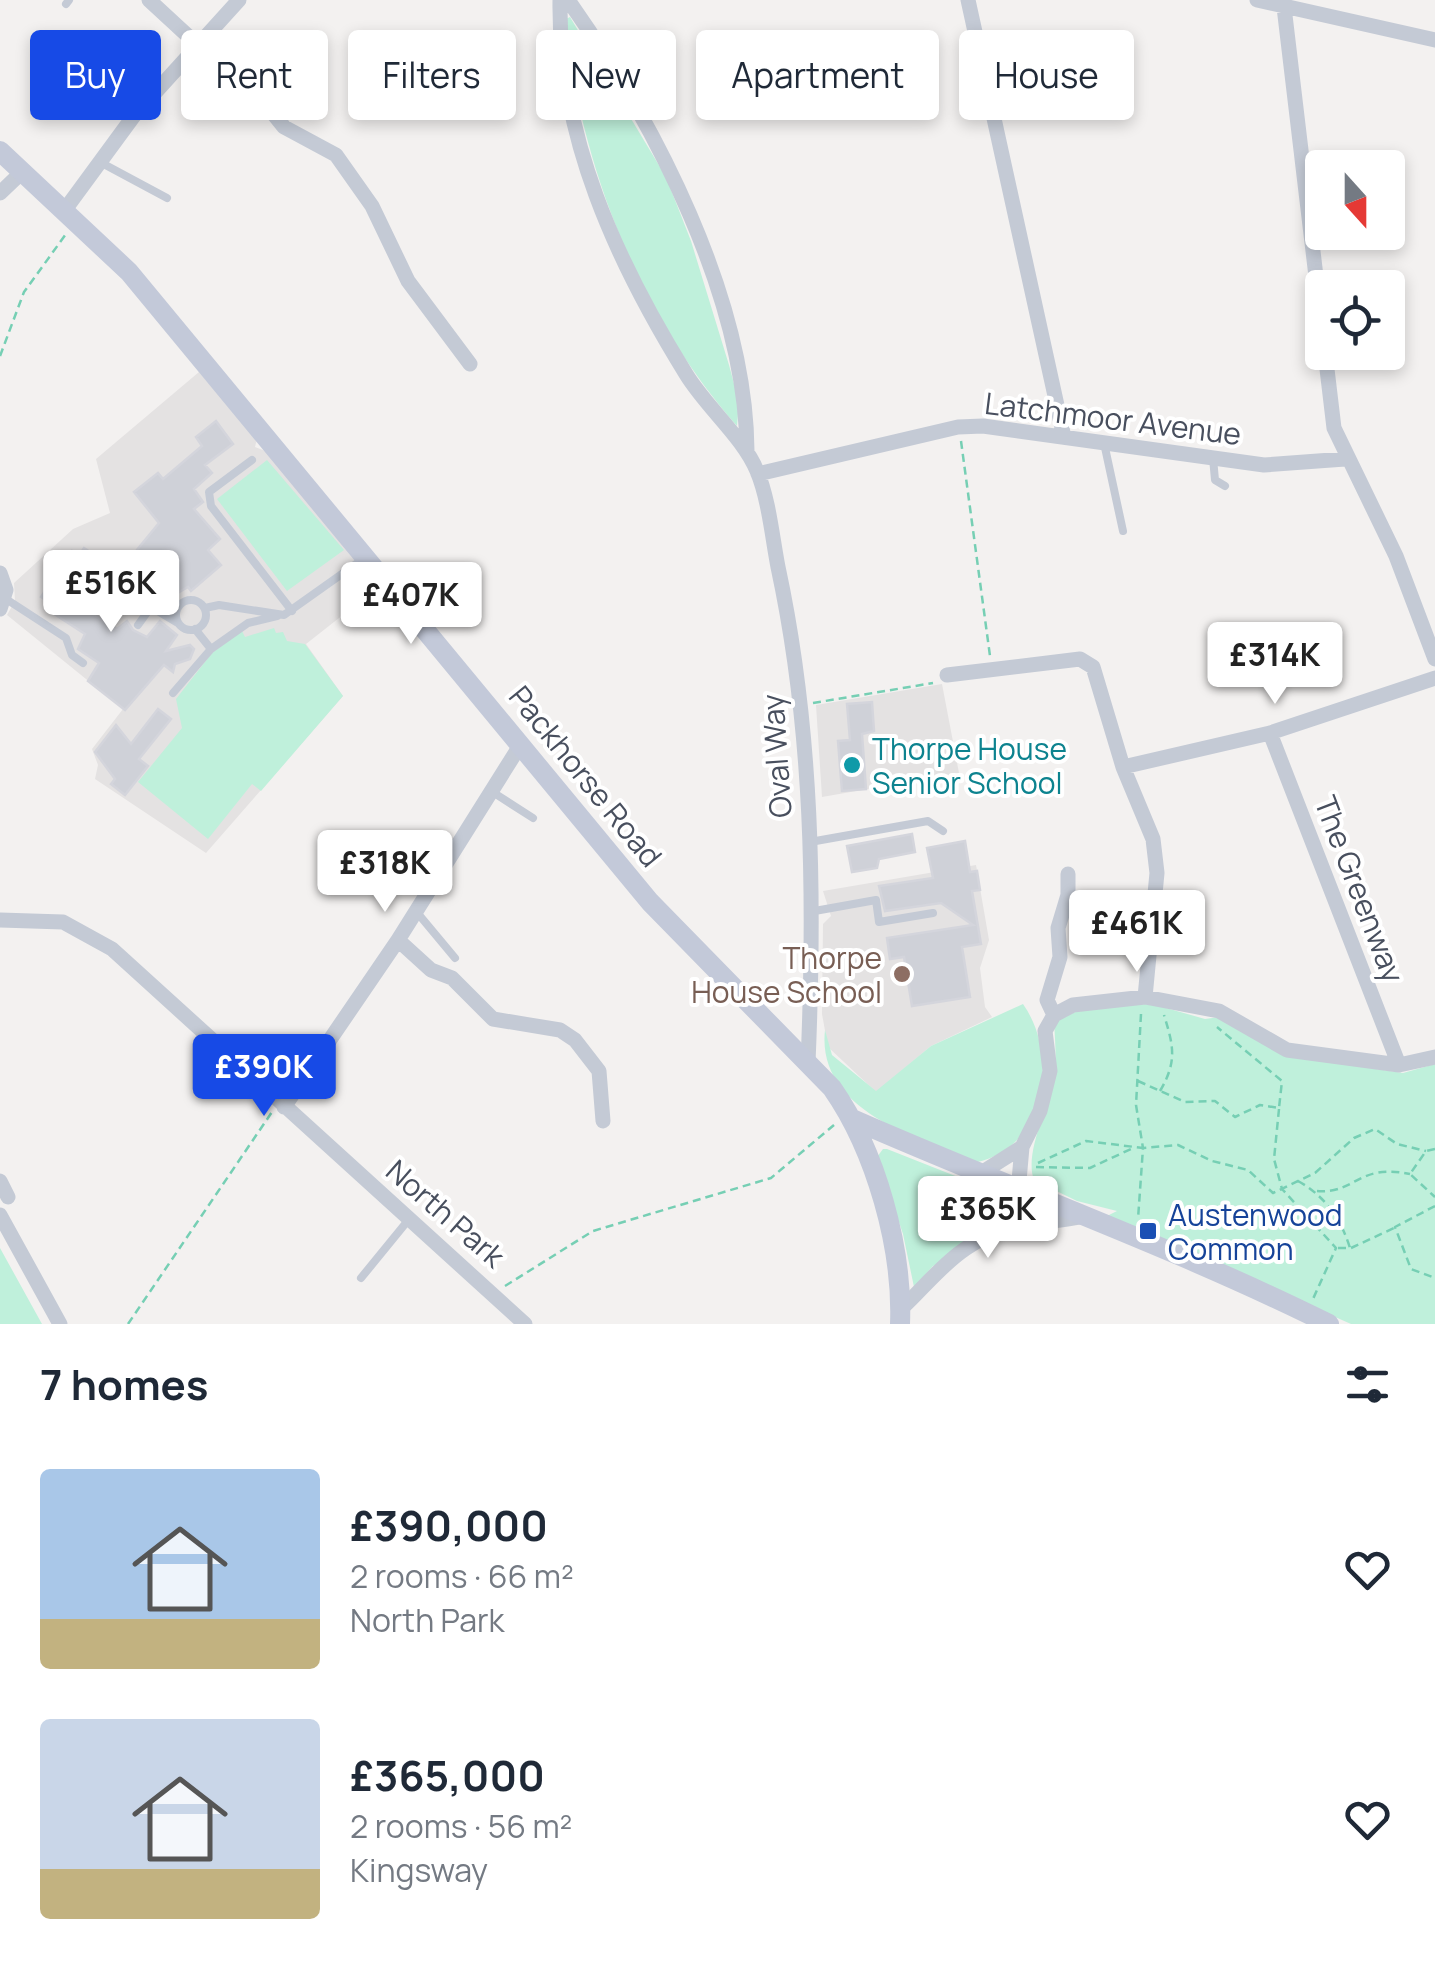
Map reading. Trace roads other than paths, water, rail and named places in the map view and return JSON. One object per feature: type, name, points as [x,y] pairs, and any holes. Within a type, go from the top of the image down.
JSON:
[{"type":"main road","name":"Packhorse Road","points":[[0,151],[129,272],[650,902],[808,1063],[849,1114]]},
{"type":"main road","points":[[849,1114],[1018,1192],[1135,1236],[1306,1319],[1329,1324]]},
{"type":"main road","points":[[849,1114],[893,1234],[901,1277],[900,1316]]},
{"type":"street","points":[[150,0],[182,30]]},
{"type":"street","points":[[212,30],[239,0]]},
{"type":"street","name":"Oval Way","points":[[560,0],[562,64],[605,224],[624,268],[687,377],[713,415],[747,451],[758,474],[802,705],[810,842],[808,1063]]},
{"type":"street","name":"Oval Way","points":[[568,0],[647,124],[686,208],[742,390],[747,451]]},
{"type":"street","points":[[968,0],[1064,438]]},
{"type":"street","points":[[1257,0],[1435,40]]},
{"type":"street","points":[[1284,7],[1325,386],[1345,459],[1396,556],[1435,659]]},
{"type":"street","points":[[69,215],[98,161],[181,65]]},
{"type":"street","points":[[279,120],[336,155],[372,206],[408,281],[470,364]]},
{"type":"street","points":[[0,193],[22,172]]},
{"type":"street","name":"Latchmoor Avenue","points":[[758,474],[958,427],[983,426],[1264,465],[1345,459]]},
{"type":"street","points":[[0,573],[3,604]]},
{"type":"street","points":[[947,675],[1088,661],[1101,688],[1123,767],[1153,839],[1157,873],[1152,998]]},
{"type":"street","points":[[1123,767],[1270,732],[1435,678]]},
{"type":"street","name":"The Greenway","points":[[1270,732],[1399,1064]]},
{"type":"street","points":[[281,1104],[398,940],[521,744]]},
{"type":"street","points":[[1054,1015],[1047,1000],[1060,956],[1058,928],[1068,895],[1068,874]]},
{"type":"street","name":"North Park","points":[[0,920],[63,922],[112,949],[495,1292],[525,1324]]},
{"type":"street","points":[[398,940],[431,970],[452,978],[493,1018],[560,1030],[575,1040],[599,1071],[604,1121]]},
{"type":"street","points":[[1018,1192],[1022,1147],[1047,1091],[1050,1072],[1045,1032],[1054,1015],[1073,1005],[1152,998],[1219,1011],[1287,1050],[1399,1064],[1435,1056]]},
{"type":"street","points":[[978,1174],[1022,1147]]},
{"type":"street","points":[[0,1181],[8,1197]]},
{"type":"street","points":[[0,1215],[60,1324]]},
{"type":"street","points":[[900,1316],[948,1262],[984,1237],[1016,1226],[1079,1217]]},
{"type":"lane","points":[[98,161],[167,198]]},
{"type":"lane","points":[[1104,443],[1122,531]]},
{"type":"lane","points":[[1214,458],[1215,480],[1225,486]]},
{"type":"lane","points":[[252,460],[209,492],[211,506],[288,613]]},
{"type":"lane","points":[[172,693],[210,649],[248,623],[288,613],[367,556]]},
{"type":"lane","points":[[178,623],[177,609],[193,600],[205,608],[219,605],[288,613]]},
{"type":"lane","points":[[3,604],[66,638],[72,655],[83,663]]},
{"type":"lane","points":[[138,625],[151,607],[195,629],[210,649]]},
{"type":"lane","points":[[195,629],[204,623],[205,608]]},
{"type":"lane","points":[[491,791],[533,818]]},
{"type":"lane","points":[[810,842],[928,821],[943,831]]},
{"type":"lane","points":[[809,912],[876,900],[880,922],[933,913]]},
{"type":"lane","points":[[415,910],[433,926],[455,958]]},
{"type":"lane","points":[[361,1278],[410,1218]]},
{"type":"place","name":"Thorpe House Senior School","points":[[852,765]]},
{"type":"place","name":"Thorpe House School","points":[[902,974]]},
{"type":"place","name":"Austenwood Common","points":[[1148,1231]]}]
